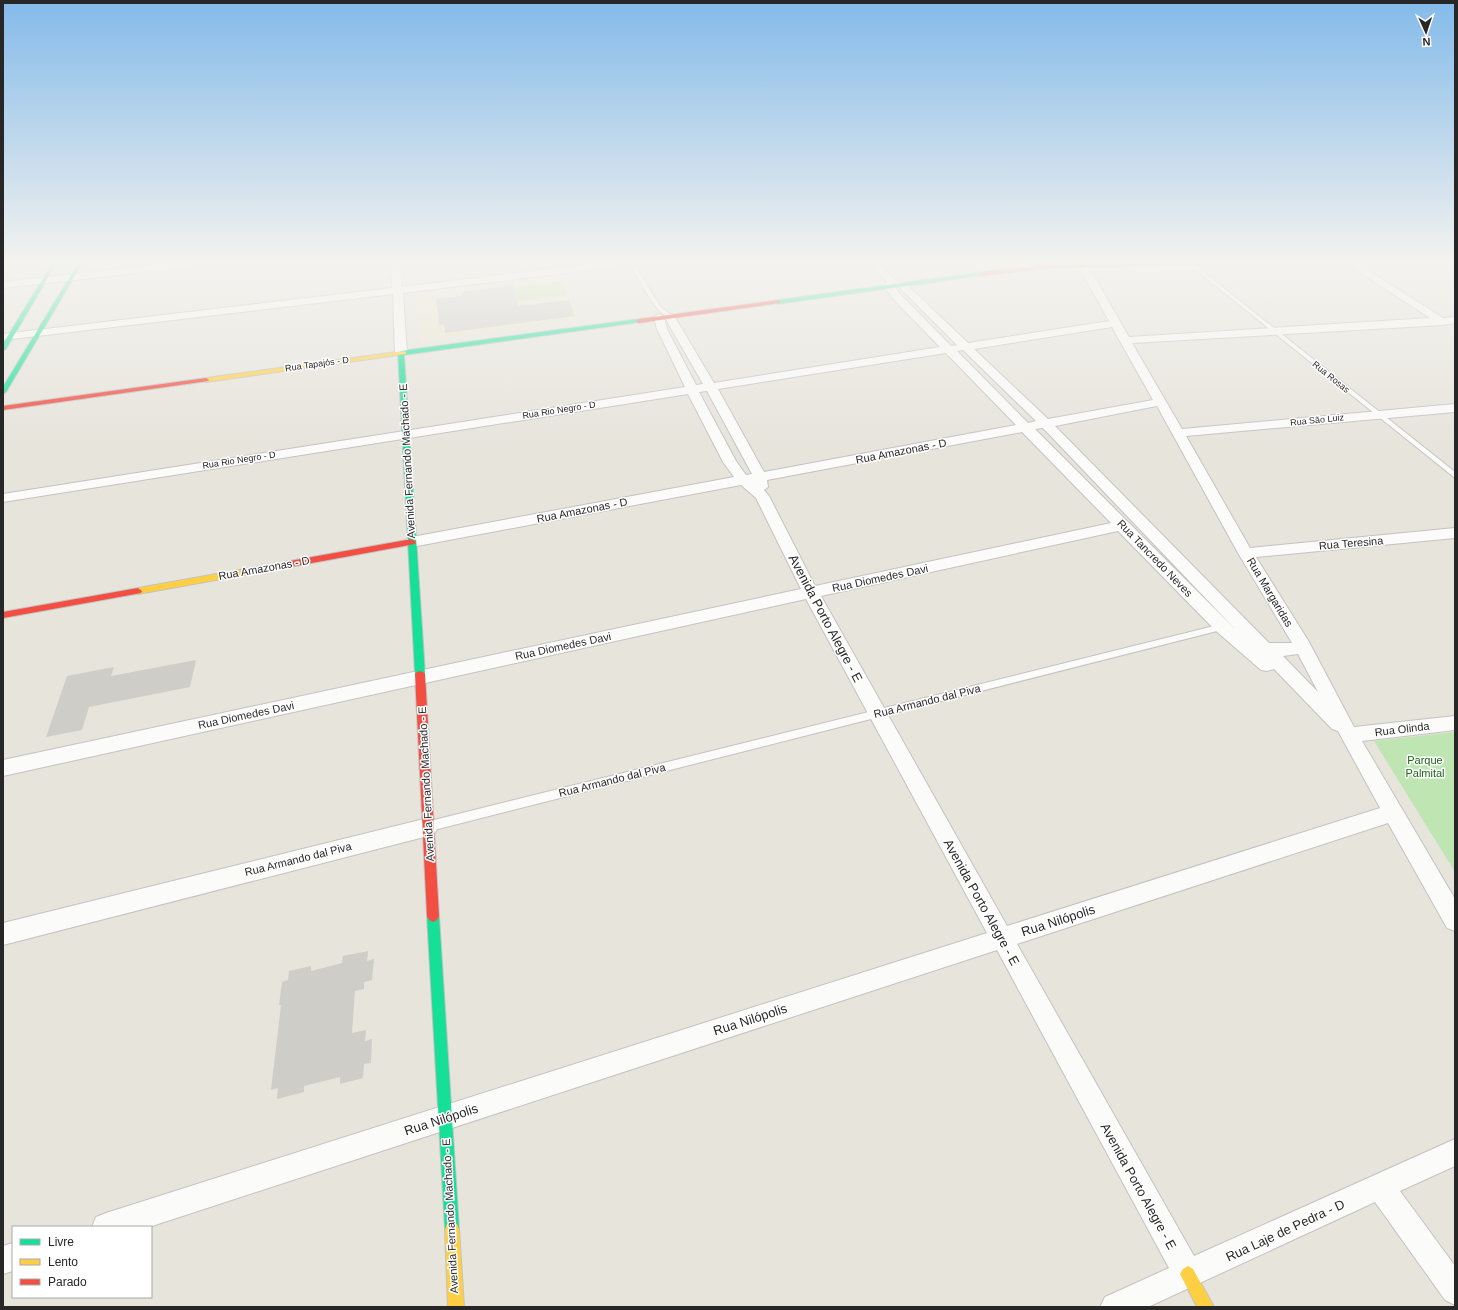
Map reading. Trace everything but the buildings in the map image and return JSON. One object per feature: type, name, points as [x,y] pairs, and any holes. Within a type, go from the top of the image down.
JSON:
[{"type":"street","points":[[3,349],[7,336],[16,323]]},
{"type":"street","points":[[3,392],[44,323]]},
{"type":"street","points":[[7,336],[121,323]]},
{"type":"street","name":"Avenida Fernando Machado - E","points":[[400,323],[405,434],[456,1307]]},
{"type":"street","name":"Rua Tapajós - D","points":[[3,408],[401,353],[596,323]]},
{"type":"street","name":"Avenida Porto Alegre - E","points":[[662,323],[662,329],[730,462],[743,480],[761,486]]},
{"type":"street","name":"Avenida Porto Alegre - E","points":[[669,323],[711,387],[761,486],[812,593],[1206,1307]]},
{"type":"street","name":"Rua Tancredo Neves","points":[[927,323],[949,349],[1222,627],[1349,735]]},
{"type":"street","name":"Rua Tancredo Neves","points":[[939,323],[966,346],[1046,424],[1349,735]]},
{"type":"street","name":"Rua Rio Negro - D","points":[[3,498],[1115,323]]},
{"type":"street","name":"Rua Margaridas","points":[[1116,323],[1246,553],[1303,646],[1349,735],[1455,920]]},
{"type":"street","points":[[1126,340],[1393,323]]},
{"type":"street","points":[[1446,323],[1455,329]]},
{"type":"street","name":"Rua Amazonas - D","points":[[3,615],[412,542],[743,480],[761,486],[1027,427],[1161,402]]},
{"type":"street","name":"Rua São Luiz","points":[[1179,433],[1455,408]]},
{"type":"street","name":"Rua Diomedes Davi","points":[[3,768],[1123,525]]},
{"type":"street","name":"Rua Teresina","points":[[1246,553],[1455,533]]},
{"type":"street","points":[[1264,648],[1278,651],[1292,650],[1303,646]]},
{"type":"street","name":"Rua Olinda","points":[[1349,735],[1455,723]]},
{"type":"street","name":"Rua Nilópolis","points":[[109,1226],[1394,812]]},
{"type":"street","name":"Rua Armando dal Piva","points":[[3,934],[428,827]]},
{"type":"street","name":"Rua Laje de Pedra - D","points":[[1115,1307],[1455,1152]]},
{"type":"street","points":[[1380,1186],[1455,1290]]},
{"type":"lane","name":"Rua Rosas","points":[[1264,323],[1455,476]]},
{"type":"lane","name":"Rua Armando dal Piva","points":[[428,827],[1222,627]]},
{"type":"shaded area","points":[[419,323],[555,323],[420,342]]},
{"type":"green space","name":"Parque Palmital","points":[[1455,732],[1455,872],[1374,741]]},
{"type":"traffic: fast","points":[[3,349],[18,323]]},
{"type":"traffic: fast","points":[[3,392],[44,323]]},
{"type":"traffic: fast","points":[[404,353],[623,323]]},
{"type":"traffic: fast","points":[[401,353],[420,674]]},
{"type":"traffic: fast","points":[[433,916],[452,1229]]},
{"type":"traffic: slow","points":[[206,380],[404,353]]},
{"type":"traffic: slow","points":[[138,591],[290,564]]},
{"type":"traffic: slow","points":[[452,1229],[456,1307]]},
{"type":"traffic: slow","points":[[1188,1274],[1206,1307]]},
{"type":"traffic: jam","points":[[3,408],[206,380]]},
{"type":"traffic: jam","points":[[290,564],[412,542]]},
{"type":"traffic: jam","points":[[3,615],[138,591]]},
{"type":"traffic: jam","points":[[420,674],[433,916]]}]
